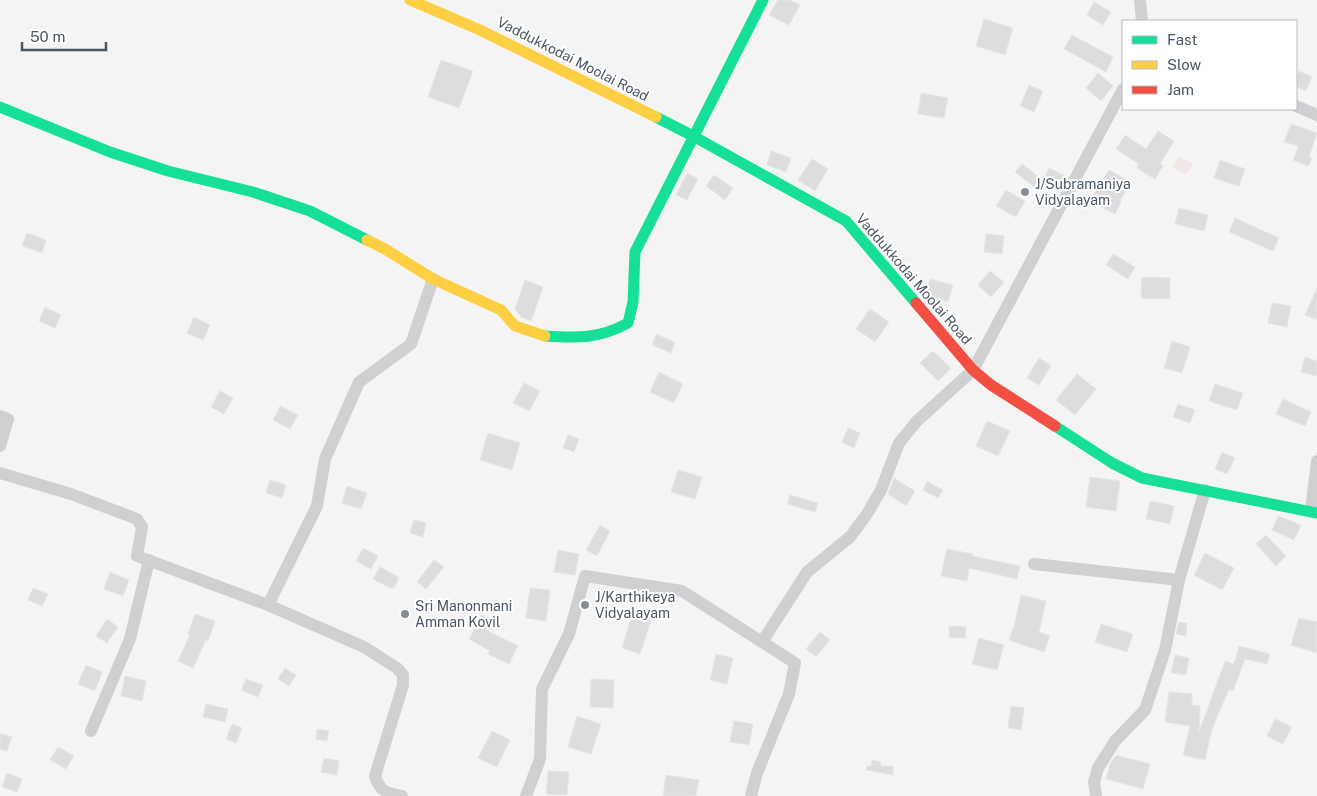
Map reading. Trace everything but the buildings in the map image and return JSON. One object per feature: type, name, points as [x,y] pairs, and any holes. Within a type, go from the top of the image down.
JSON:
[{"type":"street","name":"Vaddukkodai Moolai Road","points":[[410,0],[480,30],[693,136],[846,221],[973,370],[992,385],[1112,463],[1142,478],[1314,512]]},
{"type":"street","points":[[0,107],[119,155],[168,171],[253,192],[310,211],[385,249],[433,279],[502,310],[515,326],[542,336],[583,338],[612,332],[628,322],[633,302],[635,252],[763,0]]},
{"type":"street","points":[[1140,0],[1142,20]]},
{"type":"street","points":[[762,642],[807,572],[850,537],[868,514],[881,490],[900,443],[917,421],[973,370],[1122,91]]},
{"type":"street","points":[[1297,106],[1317,115]]},
{"type":"street","points":[[268,605],[317,506],[325,459],[359,382],[411,344],[433,279]]},
{"type":"street","points":[[0,416],[8,420],[0,446]]},
{"type":"street","points":[[1314,512],[1317,461]]},
{"type":"street","points":[[0,473],[71,494],[137,519],[142,527],[137,556],[268,605],[364,647],[397,668],[403,675],[403,685],[376,776],[378,786],[388,793],[402,796]]},
{"type":"street","points":[[1096,796],[1094,782],[1098,768],[1115,741],[1146,710],[1165,650],[1179,580],[1205,490]]},
{"type":"street","points":[[91,731],[130,638],[149,560]]},
{"type":"street","points":[[1034,564],[1179,580]]},
{"type":"street","points":[[526,796],[540,760],[542,689],[569,634],[585,576],[682,591],[795,663],[789,694],[757,773],[751,796]]},
{"type":"shaded area","points":[[1179,156],[1193,164],[1186,175],[1172,167]]},
{"type":"traffic: fast","points":[[545,336],[597,335],[628,323],[633,302],[635,252],[763,0]]},
{"type":"traffic: fast","points":[[0,107],[110,152],[168,171],[253,192],[310,211],[367,240]]},
{"type":"traffic: fast","points":[[656,117],[846,221],[916,303]]},
{"type":"traffic: fast","points":[[1055,426],[1112,463],[1142,478],[1317,513]]},
{"type":"traffic: slow","points":[[410,0],[480,30],[656,117]]},
{"type":"traffic: slow","points":[[367,240],[433,279],[501,310],[515,326],[545,336]]},
{"type":"traffic: jam","points":[[916,303],[973,370],[991,385],[1055,426]]},
{"type":"place","name":"J/Subramaniya Vidyalayam","points":[[1025,192]]},
{"type":"place","name":"J/Karthikeya Vidyalayam","points":[[585,605]]},
{"type":"place","name":"Sri Manonmani Amman Kovil","points":[[405,614]]}]
